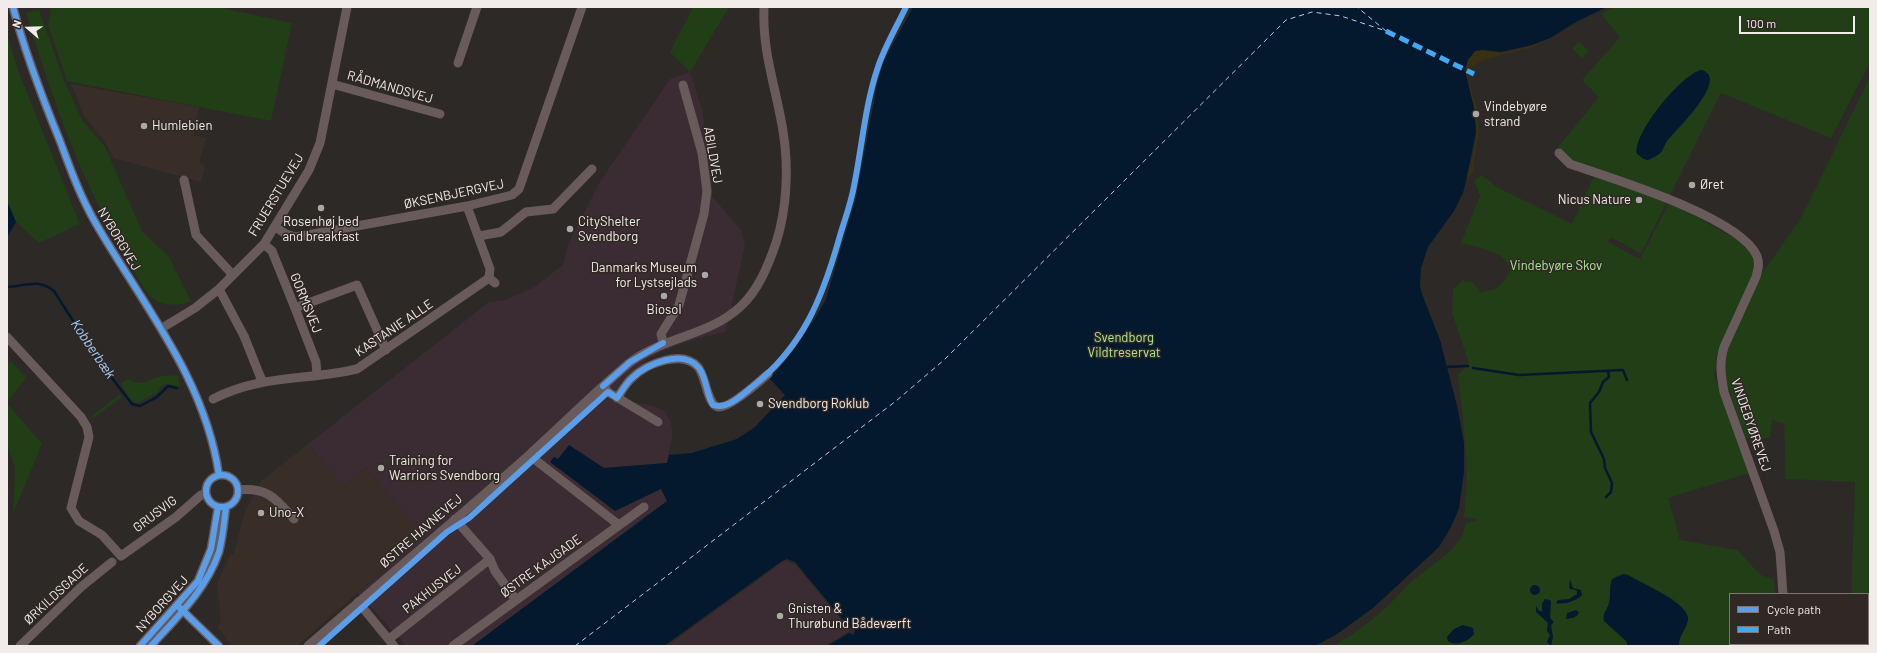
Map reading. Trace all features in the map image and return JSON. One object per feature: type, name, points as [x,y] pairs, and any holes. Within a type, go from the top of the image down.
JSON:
[{"type":"street","name":"NYBORGVEJ","points":[[13,7],[39,90],[79,189],[94,221],[162,328],[185,369],[212,436],[219,475]]},
{"type":"street","name":"FRUERSTUEVEJ","points":[[162,328],[195,308],[219,289],[232,274],[264,244],[309,170],[320,143],[347,7]]},
{"type":"street","points":[[458,63],[477,7]]},
{"type":"street","name":"ØKSENBJERGVEJ","points":[[275,227],[286,234],[296,237],[467,206],[512,195],[519,189],[582,7]]},
{"type":"street","name":"ØSTRE HAVNEVEJ","points":[[308,646],[529,455],[630,362],[663,343],[714,325],[742,306],[760,282],[776,243],[785,196],[786,171],[784,133],[764,45],[764,7]]},
{"type":"street","name":"RÅDMANDSVEJ","points":[[332,84],[440,114]]},
{"type":"street","name":"ABILDVEJ","points":[[663,343],[660,334],[679,305],[704,214],[707,191],[702,153],[684,85]]},
{"type":"street","name":"VINDEBYØREVEJ","points":[[1559,153],[1570,164],[1664,196],[1730,229],[1749,244],[1756,256],[1759,265],[1724,347],[1720,359],[1720,370],[1724,392],[1774,531],[1780,552],[1783,593]]},
{"type":"street","points":[[467,206],[480,236],[501,232],[526,212],[553,209],[592,169]]},
{"type":"street","points":[[184,180],[196,235],[232,274]]},
{"type":"street","name":"KASTANIE ALLE","points":[[212,400],[241,386],[262,381],[357,369],[492,281],[480,236]]},
{"type":"street","name":"GORMSVEJ","points":[[264,244],[272,251],[316,362],[317,375]]},
{"type":"street","points":[[295,308],[357,285],[386,350]]},
{"type":"street","points":[[219,289],[244,336],[262,381]]},
{"type":"street","name":"GRUSVIG","points":[[7,337],[81,417],[87,427],[89,437],[71,508],[78,521],[102,535],[121,556],[176,517],[201,496],[206,494]]},
{"type":"street","points":[[617,398],[632,378],[667,359],[679,358],[690,361],[698,367],[702,374],[710,401],[713,405],[718,407],[723,407],[740,397],[768,374]]},
{"type":"street","points":[[603,386],[608,392],[617,398],[658,422]]},
{"type":"street","points":[[529,455],[619,525]]},
{"type":"street","points":[[219,475],[232,478],[238,490],[234,502],[222,507],[210,502],[206,494],[209,481],[219,475]]},
{"type":"street","points":[[238,490],[253,489],[265,492],[278,501],[294,519]]},
{"type":"street","name":"NYBORGVEJ","points":[[152,646],[181,608],[208,577],[216,560],[222,540],[222,507]]},
{"type":"street","name":"ØSTRE KAJGADE","points":[[453,646],[644,507]]},
{"type":"street","points":[[455,519],[490,559],[494,571],[516,600]]},
{"type":"street","name":"PAKHUSVEJ","points":[[392,642],[490,559]]},
{"type":"street","name":"ØRKILDSGADE","points":[[20,646],[81,587],[112,562]]},
{"type":"street","points":[[358,602],[392,642]]},
{"type":"street","name":"NYBORGVEJ","points":[[140,646],[181,608]]},
{"type":"street","points":[[181,608],[217,645]]},
{"type":"shaded area","points":[[690,72],[702,109],[711,161],[712,196],[741,230],[745,245],[726,332],[672,347],[647,359],[620,383],[625,400],[657,407],[664,411],[670,420],[673,432],[667,463],[604,468],[558,459],[550,462],[661,489],[668,501],[472,646],[406,646],[358,593],[422,536],[366,467],[344,487],[308,444],[489,302],[505,300],[536,286],[563,265],[568,244],[599,183],[670,79]]},
{"type":"shaded area","name":"Humlebien","points":[[71,84],[199,107],[194,135],[206,138],[199,163],[205,166],[201,182],[114,158],[106,143],[85,117]]},
{"type":"shaded area","points":[[308,444],[344,487],[366,467],[422,536],[297,646],[232,646],[217,626],[221,623],[217,584],[229,556],[234,553],[244,514],[261,481]]},
{"type":"shaded area","points":[[784,561],[795,564],[850,631],[825,646],[667,646]]},
{"type":"green space","points":[[51,7],[217,7],[292,23],[271,121],[67,81],[48,25]]},
{"type":"green space","points":[[693,7],[729,7],[690,72],[670,52]]},
{"type":"green space","name":"Vindebyøre Skov","points":[[1615,7],[1870,7],[1870,62],[1831,138],[1721,93],[1641,254],[1611,237],[1616,226],[1608,242],[1640,259],[1670,201],[1742,243],[1753,257],[1756,269],[1717,354],[1714,375],[1749,473],[1668,498],[1680,540],[1737,550],[1761,575],[1774,579],[1775,593],[1729,593],[1729,645],[1777,646],[1629,646],[1626,641],[1628,646],[1333,646],[1371,620],[1423,572],[1446,555],[1459,541],[1466,523],[1478,520],[1464,517],[1467,480],[1464,428],[1458,374],[1467,366],[1468,360],[1452,313],[1453,289],[1462,281],[1473,282],[1480,292],[1491,290],[1503,283],[1511,269],[1502,258],[1496,254],[1483,248],[1461,243],[1480,196],[1474,180],[1482,175],[1497,187],[1572,224],[1594,176],[1602,180],[1606,173],[1571,162],[1558,147],[1599,97],[1582,80],[1620,37],[1601,14]],"holes":[[[1628,575],[1677,601],[1616,576]]]},
{"type":"green space","points":[[39,10],[65,83],[82,120],[105,147],[142,231],[169,257],[191,301],[175,305],[153,299],[139,280],[108,225],[80,166],[56,106],[26,13]]},
{"type":"green space","points":[[7,33],[19,73],[80,224],[39,243],[16,222],[7,201]]},
{"type":"green space","points":[[1579,42],[1589,51],[1582,58],[1572,49]]},
{"type":"green space","points":[[1870,77],[1870,639],[1869,593],[1851,593],[1855,482],[1786,479],[1784,424],[1772,420],[1770,438],[1746,438],[1725,377],[1726,352],[1763,272],[1801,218]]},
{"type":"green space","points":[[11,361],[26,378],[7,402],[7,365]]},
{"type":"green space","points":[[178,375],[180,387],[168,384],[161,386],[158,392],[137,403],[129,397],[121,383],[128,379],[142,383],[161,376]]},
{"type":"green space","points":[[120,394],[122,397],[95,417],[89,418]]},
{"type":"green space","points":[[7,403],[42,444],[13,514],[15,467],[7,446]]},
{"type":"sand","name":"Vindebyøre strand","points":[[1550,38],[1533,47],[1483,60],[1468,70],[1467,77],[1476,104],[1479,131],[1474,162],[1475,169],[1466,181],[1476,139],[1474,108],[1465,69],[1469,56],[1478,50],[1497,52],[1519,49]]},
{"type":"water","name":"Svendborg Vildtreservat","points":[[913,7],[1607,7],[1578,21],[1550,38],[1532,45],[1501,52],[1483,50],[1475,51],[1468,60],[1465,70],[1474,108],[1476,132],[1466,181],[1463,193],[1454,211],[1428,247],[1421,268],[1420,286],[1440,340],[1458,410],[1464,443],[1464,472],[1459,508],[1451,527],[1439,547],[1373,608],[1337,634],[1315,646],[827,646],[849,633],[854,635],[855,630],[848,626],[795,562],[787,559],[782,561],[664,646],[472,646],[667,501],[661,489],[615,511],[550,462],[554,457],[558,459],[569,445],[604,468],[667,463],[669,455],[692,453],[737,439],[755,427],[785,395],[770,379],[790,355],[816,317],[826,299],[856,198],[878,80],[884,61]]},
{"type":"water","points":[[1702,70],[1709,75],[1709,83],[1705,94],[1698,105],[1667,141],[1657,156],[1648,160],[1642,158],[1637,154],[1638,145],[1642,133],[1650,119],[1660,105],[1683,81],[1694,73]]},
{"type":"water","points":[[7,201],[16,222],[7,237]]},
{"type":"water","points":[[1623,574],[1628,575],[1662,593],[1685,611],[1688,621],[1680,638],[1679,646],[1628,646],[1626,641],[1604,621],[1604,614],[1610,600],[1612,579]]},
{"type":"water","points":[[1570,579],[1573,588],[1581,590],[1582,595],[1570,602],[1556,603],[1558,600],[1569,599],[1577,594],[1577,591],[1569,588]]},
{"type":"water","points":[[1533,585],[1537,585],[1539,586],[1539,594],[1533,595],[1530,592],[1530,588]]},
{"type":"water","points":[[1545,599],[1550,600],[1551,602],[1550,618],[1554,622],[1551,625],[1553,637],[1551,646],[1547,642],[1550,635],[1547,631],[1548,623],[1536,612],[1536,606],[1539,611],[1542,611],[1542,604]]},
{"type":"water","points":[[1576,610],[1579,612],[1577,615],[1566,619],[1567,613]]},
{"type":"water","points":[[1463,625],[1473,628],[1474,634],[1472,637],[1466,641],[1458,643],[1451,643],[1448,641],[1447,637],[1454,629]]},
{"type":"waterway","name":"Kobberbæk","points":[[7,287],[37,284],[48,287],[54,291],[98,360],[132,404],[140,406],[157,397],[168,386],[177,388]]},
{"type":"waterway","points":[[1446,367],[1468,366]]},
{"type":"waterway","points":[[1473,368],[1519,375],[1623,370],[1627,380]]},
{"type":"waterway","points":[[1606,497],[1611,492],[1612,483],[1605,468],[1604,459],[1591,432],[1590,403],[1599,392],[1603,382],[1609,377],[1608,371]]},
{"type":"waterway","points":[[1734,646],[1738,645]]},
{"type":"ferry route","points":[[575,646],[896,401],[944,360],[1286,20],[1312,12],[1341,16],[1386,31],[1357,7]]},
{"type":"marked path","points":[[1386,31],[1474,74]]},
{"type":"cycle path","points":[[13,7],[34,75],[80,192],[95,222],[169,343],[186,374],[200,406],[212,440],[219,475]]},
{"type":"cycle path","points":[[319,646],[447,532],[469,518],[608,392],[617,398],[630,380],[647,368],[665,360],[684,359],[692,362],[702,372],[713,405],[718,406],[729,404],[739,398],[770,372],[797,338],[808,320],[825,282],[853,193],[867,111],[878,67],[906,7]]},
{"type":"cycle path","points":[[603,386],[630,362],[663,343]]},
{"type":"cycle path","points":[[219,475],[225,475],[234,479],[238,491],[234,503],[225,507],[219,507],[210,503],[206,494],[206,488],[210,479],[219,475]]},
{"type":"cycle path","points":[[140,646],[198,581],[211,549],[218,507]]},
{"type":"cycle path","points":[[151,646],[181,614],[207,579],[219,552],[226,507]]},
{"type":"cycle path","points":[[179,607],[219,646]]},
{"type":"place","name":"Vindebyøre strand","points":[[1476,114]]},
{"type":"place","name":"Humlebien","points":[[144,126]]},
{"type":"place","name":"Øret","points":[[1692,185]]},
{"type":"place","name":"Nicus Nature","points":[[1639,200]]},
{"type":"place","name":"Rosenhøj bed and breakfast","points":[[321,208]]},
{"type":"place","name":"CityShelter Svendborg","points":[[570,229]]},
{"type":"place","name":"Danmarks Museum for Lystsejlads","points":[[705,275]]},
{"type":"place","name":"Biosol","points":[[664,296]]},
{"type":"place","name":"Svendborg Roklub","points":[[760,404]]},
{"type":"place","name":"Training for Warriors Svendborg","points":[[381,468]]},
{"type":"place","name":"Uno-X","points":[[261,513]]},
{"type":"place","name":"Gnisten & Thurøbund Bådeværft","points":[[780,616]]}]
